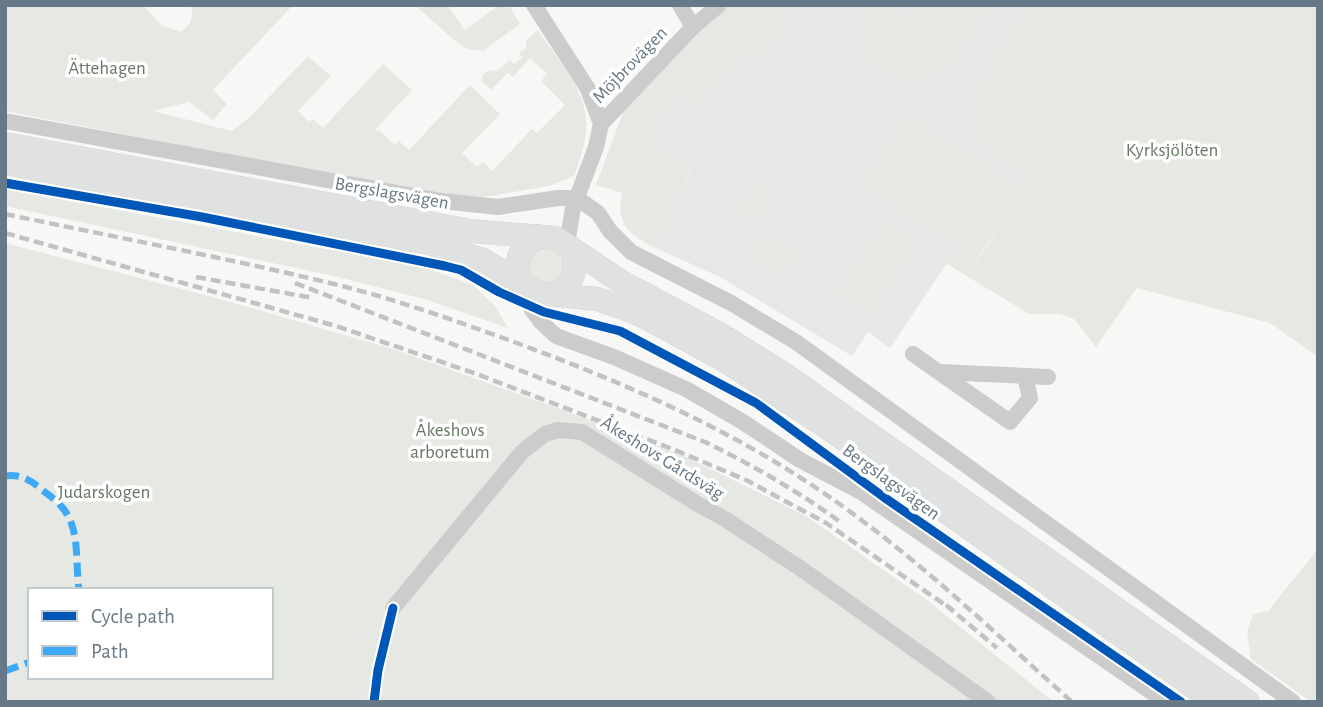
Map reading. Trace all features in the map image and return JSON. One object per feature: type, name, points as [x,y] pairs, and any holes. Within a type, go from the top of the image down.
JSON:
[{"type":"main road","name":"Bergslagsvägen","points":[[5,144],[471,231],[556,237],[620,281],[718,333],[787,376],[1248,702]]},
{"type":"main road","name":"Bergslagsvägen","points":[[5,163],[428,243],[480,258],[538,293],[597,299],[643,316],[762,383],[1215,702]]},
{"type":"main road","points":[[523,284],[516,265],[518,255],[527,243],[541,236]]},
{"type":"main road","points":[[554,294],[567,287],[573,276],[576,262],[570,247]]},
{"type":"street","points":[[534,5],[588,89],[600,124],[596,147],[575,203],[570,247]]},
{"type":"street","points":[[680,5],[693,27]]},
{"type":"street","name":"Möjbrovägen","points":[[600,124],[693,27],[719,5]]},
{"type":"street","name":"Bergslagsvägen","points":[[5,121],[442,201],[498,207],[558,198],[575,203]]},
{"type":"street","points":[[541,236],[575,203]]},
{"type":"street","points":[[575,203],[598,213],[610,231],[631,252],[731,303],[796,342],[1293,702]]},
{"type":"street","points":[[523,284],[532,310],[541,322],[554,294]]},
{"type":"street","name":"Bergslagsvägen","points":[[541,322],[556,336],[614,357],[686,389],[743,422],[800,460],[860,492],[1155,699]]},
{"type":"street","points":[[914,354],[1010,422],[1030,398],[1025,376]]},
{"type":"street","points":[[940,372],[1048,377]]},
{"type":"street","name":"Åkeshovs Gårdsväg","points":[[393,608],[522,452],[545,434],[558,430],[582,432],[803,570],[988,702]]},
{"type":"shaded area","points":[[746,5],[1024,5],[970,98],[982,148],[1031,183],[974,263],[955,251],[890,348],[868,332],[852,356],[722,278],[658,249],[693,164],[648,142],[671,95],[703,108]]},
{"type":"green space","name":"Ättehagen","points":[[5,5],[143,5],[161,25],[181,32],[191,20],[191,5],[293,5],[213,90],[227,104],[213,120],[189,102],[153,111],[232,131],[251,116],[308,56],[331,76],[298,111],[309,122],[313,119],[323,128],[383,64],[412,90],[374,131],[380,131],[395,145],[399,141],[409,150],[470,85],[500,114],[462,153],[477,167],[483,162],[492,171],[532,129],[537,133],[565,105],[541,81],[547,74],[530,58],[513,77],[508,73],[491,90],[481,81],[483,74],[491,70],[497,71],[510,60],[514,64],[522,58],[519,53],[526,48],[526,40],[538,30],[564,67],[581,98],[586,131],[582,152],[574,176],[549,186],[473,199],[5,111]]},
{"type":"green space","points":[[415,5],[447,5],[465,30],[499,5],[509,5],[520,24],[483,51],[467,49]]},
{"type":"green space","points":[[727,5],[794,5],[770,56],[741,53],[732,75],[719,70],[703,108],[671,96],[648,142],[693,163],[658,249],[640,240],[623,222],[620,204],[622,193],[596,185],[625,107]]},
{"type":"green space","points":[[866,5],[890,5],[912,18],[920,5],[991,5],[968,44],[951,64],[932,75],[914,78],[885,71],[860,54],[855,34]]},
{"type":"green space","name":"Kyrksjölöten","points":[[1024,5],[1318,5],[1318,357],[1270,323],[1137,288],[1096,347],[1074,319],[1060,314],[1029,314],[947,264],[955,251],[975,263],[1031,183],[982,148],[970,98]]},
{"type":"green space","points":[[906,112],[1022,188],[974,258],[860,186]]},
{"type":"green space","points":[[751,181],[771,189],[757,222],[738,214]]},
{"type":"green space","points":[[5,189],[423,267],[473,285],[495,306],[508,328],[424,299],[338,277],[5,206]]},
{"type":"green space","points":[[884,221],[919,244],[871,316],[836,293]]},
{"type":"green space","points":[[760,232],[798,253],[784,278],[746,257]]},
{"type":"green space","points":[[5,243],[220,299],[396,350],[688,458],[806,516],[928,601],[1054,702],[5,702]]},
{"type":"green space","points":[[558,246],[567,264],[557,281],[544,284],[531,278],[526,259],[532,248]]},
{"type":"green space","points":[[1318,549],[1318,702],[1311,702],[1251,659],[1247,632],[1253,614],[1268,611]]},
{"type":"railway","points":[[5,214],[261,267],[366,292],[506,339],[659,401],[769,458],[840,504],[942,586],[1072,702]]},
{"type":"railway","points":[[5,233],[336,326],[474,373],[675,450],[746,480],[826,523],[954,611]]},
{"type":"railway","points":[[196,277],[313,298]]},
{"type":"railway","points":[[295,283],[705,442],[774,478],[839,521]]},
{"type":"railway","points":[[946,605],[997,648]]},
{"type":"marked path","points":[[5,476],[32,482],[56,501],[67,515],[72,524],[76,546],[79,588]]},
{"type":"marked path","points":[[5,671],[28,663]]},
{"type":"cycle path","points":[[5,183],[202,217],[445,266],[461,270],[499,292],[544,312],[620,331],[756,403],[885,498],[1181,702]]},
{"type":"cycle path","points":[[374,702],[378,670],[393,608]]},
{"type":"park label","name":"Åkeshovs arboretum","points":[[450,440]]},
{"type":"park label","name":"Judarskogen","points":[[104,491]]}]
